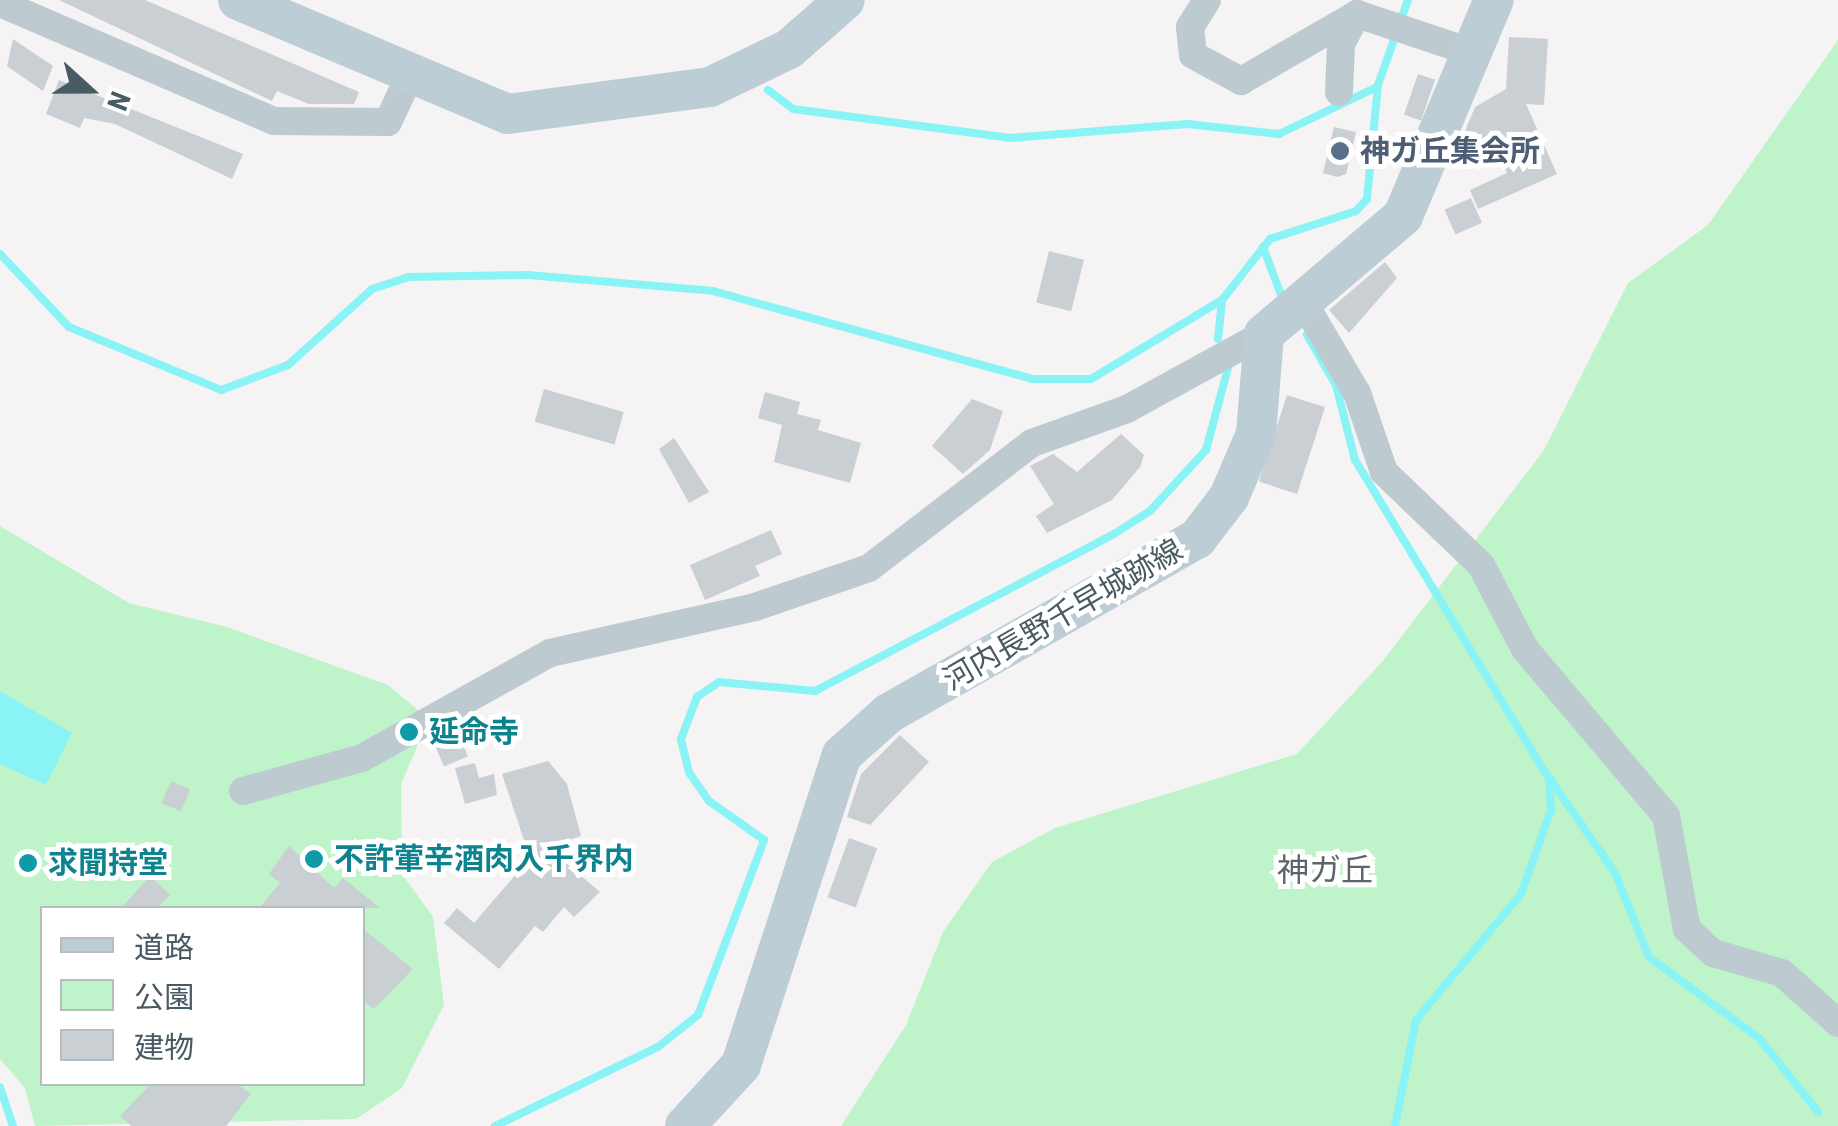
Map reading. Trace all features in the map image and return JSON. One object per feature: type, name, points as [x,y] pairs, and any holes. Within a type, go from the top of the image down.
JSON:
[{"type":"main road","points":[[238,0],[409,78],[508,114],[667,98],[760,67],[844,0]]},
{"type":"main road","points":[[1264,334],[1301,298],[1403,216],[1459,47],[1494,0]]},
{"type":"main road","name":"河内長野千早城跡線","points":[[685,1126],[741,1065],[842,754],[888,713],[1197,538],[1229,497],[1256,434],[1264,334]]},
{"type":"street","points":[[1207,0],[1190,27],[1193,55],[1241,81],[1370,16],[1459,47]]},
{"type":"street","points":[[0,3],[274,122],[388,122],[409,78]]},
{"type":"street","points":[[1339,92],[1341,44],[1370,16]]},
{"type":"street","points":[[1301,298],[1358,394],[1384,472],[1481,566],[1525,649],[1666,816],[1687,928],[1714,953],[1782,974],[1838,1023]]},
{"type":"street","points":[[243,791],[362,758],[550,653],[756,607],[869,568],[1032,443],[1127,409],[1264,334]]},
{"type":"green space","points":[[1838,40],[1838,1126],[841,1126],[906,1025],[943,932],[992,862],[1055,828],[1297,754],[1382,662],[1544,450],[1628,283],[1708,225]]},
{"type":"green space","points":[[0,526],[129,603],[227,627],[388,685],[418,710],[417,747],[401,784],[402,874],[433,917],[444,1005],[402,1088],[356,1119],[35,1126],[25,1088],[0,1059]]},
{"type":"water","points":[[0,691],[72,733],[46,785],[0,764]]},
{"type":"building","points":[[59,0],[145,0],[359,92],[354,104],[309,104],[277,91],[272,101]]},
{"type":"building","points":[[1509,37],[1548,39],[1544,105],[1526,104],[1557,174],[1478,209],[1470,190],[1507,173],[1489,135],[1457,150],[1475,107],[1506,89]]},
{"type":"building","points":[[13,39],[53,66],[43,91],[7,66]]},
{"type":"building","points":[[1418,74],[1435,80],[1421,121],[1404,115]]},
{"type":"building","points":[[59,80],[243,154],[232,179],[115,124],[84,118],[80,128],[46,114]]},
{"type":"building","name":"神ガ丘集会所","points":[[1334,127],[1356,132],[1346,174],[1337,177],[1323,173]]},
{"type":"building","points":[[1471,198],[1482,223],[1455,234],[1445,210]]},
{"type":"building","points":[[1049,251],[1084,260],[1071,311],[1036,302]]},
{"type":"building","points":[[1385,262],[1397,278],[1349,333],[1329,310]]},
{"type":"building","points":[[544,389],[624,412],[614,445],[535,422]]},
{"type":"building","points":[[765,392],[800,402],[797,414],[821,420],[818,430],[861,443],[850,483],[774,462],[782,425],[758,418]]},
{"type":"building","points":[[1287,395],[1325,407],[1297,494],[1259,482]]},
{"type":"building","points":[[972,399],[1003,411],[990,450],[963,474],[932,446]]},
{"type":"building","points":[[1121,434],[1144,455],[1140,467],[1112,500],[1047,533],[1036,516],[1054,504],[1030,466],[1053,454],[1077,472]]},
{"type":"building","points":[[674,438],[709,492],[689,503],[659,449]]},
{"type":"building","points":[[771,530],[782,554],[755,566],[760,576],[705,600],[690,565]]},
{"type":"building","points":[[455,726],[468,756],[444,767],[431,736]]},
{"type":"building","points":[[900,735],[929,762],[870,825],[847,817],[861,774]]},
{"type":"building","points":[[548,761],[567,784],[581,836],[547,847],[600,892],[574,917],[564,907],[543,932],[535,926],[499,969],[444,923],[457,908],[474,923],[530,858],[502,774]]},
{"type":"building","points":[[475,763],[479,778],[494,774],[497,795],[465,804],[455,768]]},
{"type":"building","points":[[171,781],[190,789],[181,811],[162,803]]},
{"type":"building","points":[[849,838],[877,848],[856,907],[827,897]]},
{"type":"building","points":[[289,846],[334,888],[343,878],[380,908],[261,906],[280,883],[269,874]]},
{"type":"building","points":[[150,876],[170,895],[159,906],[123,906]]},
{"type":"building","points":[[365,930],[413,969],[374,1009],[365,1002]]},
{"type":"building","points":[[149,1086],[240,1086],[251,1094],[226,1126],[131,1126],[120,1116]]},
{"type":"waterway","points":[[0,254],[69,327],[221,390],[288,365],[372,289],[408,277],[528,275],[713,291],[1032,379],[1091,379],[1222,300],[1270,239],[1356,211],[1367,199],[1378,85],[1408,0]]},
{"type":"waterway","points":[[768,90],[793,109],[1009,138],[1187,124],[1279,134],[1377,87]]},
{"type":"waterway","points":[[1263,247],[1283,300]]},
{"type":"waterway","points":[[1218,339],[1222,300]]},
{"type":"waterway","points":[[1307,335],[1336,385],[1355,460],[1549,779],[1551,810],[1521,894],[1416,1020],[1395,1126]]},
{"type":"waterway","points":[[495,1126],[658,1047],[698,1015],[764,840],[709,801],[689,772],[681,739],[697,697],[719,682],[815,691],[1114,534],[1150,511],[1206,450],[1228,368]]},
{"type":"waterway","points":[[1550,779],[1615,873],[1649,957],[1759,1038],[1818,1112]]},
{"type":"waterway","points":[[0,1087],[13,1126]]},
{"type":"place","name":"神ガ丘集会所","points":[[1340,151]]},
{"type":"place","name":"延命寺","points":[[409,732]]},
{"type":"place","name":"不許葷辛酒肉入千界内","points":[[314,859]]},
{"type":"place","name":"求聞持堂","points":[[28,863]]},
{"type":"district","name":"神ガ丘","points":[[1325,870]]}]
